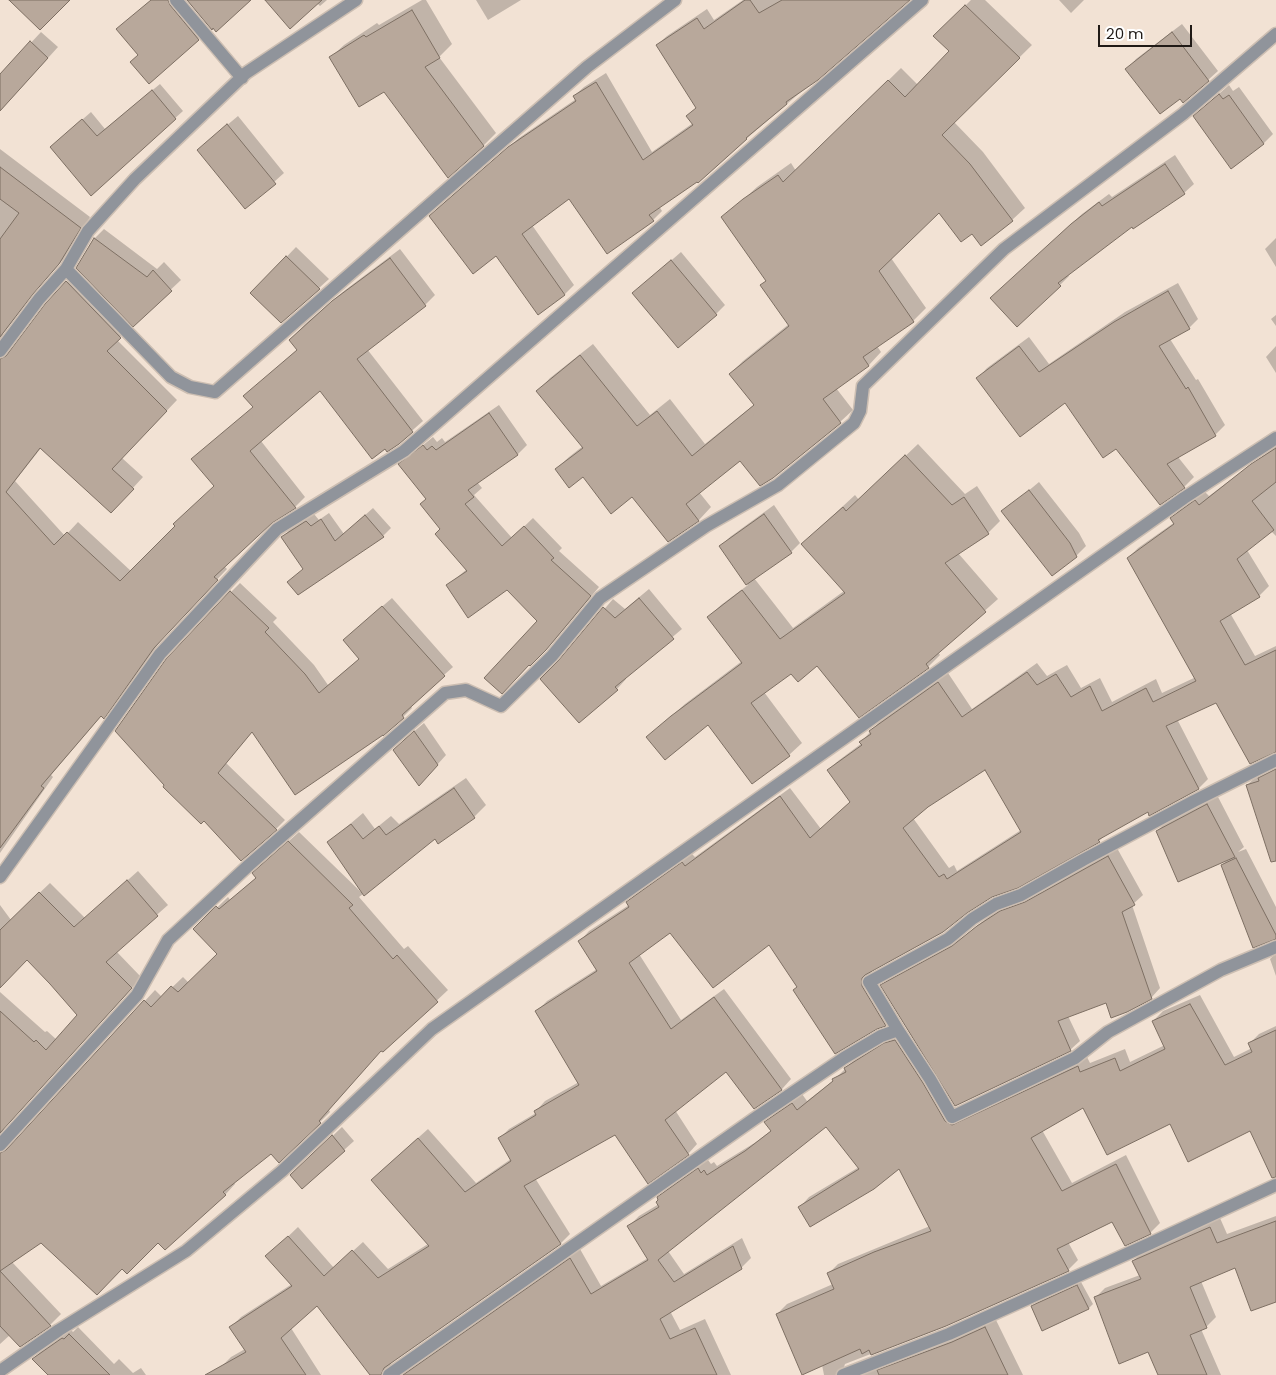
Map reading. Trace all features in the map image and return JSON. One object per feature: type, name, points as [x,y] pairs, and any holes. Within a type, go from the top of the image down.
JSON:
[{"type":"street","points":[[176,0],[242,78]]},
{"type":"street","points":[[0,351],[39,299],[66,269],[88,231],[136,178],[242,78],[356,0]]},
{"type":"street","points":[[66,269],[171,378],[190,387],[216,392],[587,67],[674,0]]},
{"type":"street","points":[[0,877],[160,654],[277,529],[404,451],[922,0]]},
{"type":"street","points":[[0,1145],[137,994],[168,940],[249,865],[445,693],[466,690],[501,706],[552,656],[600,598],[706,526],[778,486],[854,423],[860,410],[863,386],[1004,250],[1183,114],[1276,34]]},
{"type":"street","points":[[0,1371],[59,1330],[186,1251],[282,1171],[432,1029],[1184,498],[1276,438]]},
{"type":"street","points":[[1276,760],[1126,837],[1021,895],[996,904],[972,919],[948,939],[869,982],[930,1078],[952,1117],[1074,1058],[1108,1032],[1221,970],[1276,947]]},
{"type":"street","points":[[389,1375],[754,1119],[844,1058],[881,1036],[898,1030]]},
{"type":"street","points":[[843,1375],[949,1334],[1151,1244],[1276,1185]]},
{"type":"building","points":[[9,0],[70,0],[40,30]]},
{"type":"building","points":[[151,0],[168,0],[199,40],[149,84],[130,62],[138,55],[116,29]]},
{"type":"building","points":[[187,0],[251,0],[216,32],[213,28],[212,30]]},
{"type":"building","points":[[265,0],[322,0],[290,29]]},
{"type":"building","points":[[745,0],[750,0],[759,13],[782,0],[910,0],[818,80],[786,102],[787,104],[746,138],[698,183],[649,215],[654,221],[607,254],[569,199],[522,234],[565,295],[538,315],[496,256],[473,274],[429,216],[508,147],[576,101],[573,96],[596,82],[643,160],[693,125],[686,116],[696,108],[656,45],[697,18],[704,29]]},
{"type":"building","points":[[965,5],[1020,58],[942,135],[970,164],[1013,221],[981,246],[972,234],[961,242],[939,213],[879,271],[914,322],[863,357],[869,366],[823,399],[841,423],[773,478],[760,486],[740,461],[686,504],[699,521],[668,542],[632,497],[611,514],[583,477],[569,488],[555,469],[583,448],[536,391],[580,355],[637,426],[657,411],[692,456],[754,405],[729,374],[789,326],[760,285],[766,281],[721,217],[778,175],[783,182],[888,80],[905,97],[949,51],[933,36]]},
{"type":"building","points":[[412,10],[440,58],[425,67],[484,146],[448,178],[384,92],[359,107],[329,57],[364,35],[366,37]]},
{"type":"building","points":[[1172,32],[1209,81],[1183,103],[1180,99],[1160,114],[1125,69]]},
{"type":"building","points":[[30,41],[48,58],[0,111],[0,74]]},
{"type":"building","points":[[152,90],[176,119],[91,196],[50,147],[82,119],[97,136]]},
{"type":"building","points":[[1219,94],[1223,99],[1229,95],[1264,144],[1231,169],[1193,116]]},
{"type":"building","points":[[227,124],[276,184],[245,209],[197,150]]},
{"type":"building","points":[[1165,164],[1185,194],[1133,229],[1132,227],[1058,283],[1061,286],[1017,327],[990,298],[1071,224],[1099,202],[1102,206]]},
{"type":"building","points":[[0,167],[81,228],[59,264],[0,337],[0,239],[19,213],[0,199]]},
{"type":"building","points":[[94,238],[147,277],[153,270],[172,291],[133,327],[76,268]]},
{"type":"building","points":[[286,256],[320,289],[281,323],[250,293]]},
{"type":"building","points":[[390,258],[426,306],[357,359],[413,432],[387,452],[385,449],[372,459],[320,391],[250,451],[296,508],[272,523],[214,577],[218,580],[154,648],[104,719],[101,716],[41,786],[44,788],[0,848],[0,359],[6,356],[45,304],[66,281],[121,338],[107,351],[167,411],[112,469],[134,489],[111,513],[40,448],[6,492],[54,545],[67,532],[120,581],[175,526],[173,524],[214,486],[191,459],[253,407],[243,396],[297,350],[289,340],[332,301]]},
{"type":"building","points":[[671,260],[717,315],[678,348],[632,293]]},
{"type":"building","points":[[1168,291],[1190,329],[1159,346],[1186,389],[1188,387],[1216,436],[1167,464],[1185,488],[1160,505],[1116,449],[1103,458],[1065,403],[1020,437],[976,378],[1019,346],[1039,372],[1114,322]]},
{"type":"building","points":[[489,413],[518,455],[468,490],[474,497],[465,504],[502,546],[524,526],[554,558],[551,560],[591,596],[546,650],[502,694],[484,678],[537,621],[507,590],[468,618],[446,585],[467,571],[435,534],[440,529],[420,504],[426,499],[398,464],[423,445],[427,450],[432,446],[436,450]]},
{"type":"building","points":[[1276,448],[1276,482],[1252,501],[1274,530],[1237,559],[1260,597],[1220,621],[1245,665],[1276,650],[1276,752],[1250,764],[1216,703],[1166,726],[1199,789],[1149,816],[1148,812],[1098,840],[1100,842],[1018,888],[992,897],[967,913],[943,932],[865,975],[862,978],[862,986],[886,1026],[877,1029],[835,1054],[793,990],[797,987],[769,945],[713,988],[670,933],[629,963],[671,1029],[714,997],[782,1090],[754,1109],[726,1072],[665,1120],[689,1155],[648,1184],[615,1135],[524,1186],[561,1244],[384,1368],[381,1375],[370,1375],[317,1306],[281,1338],[306,1375],[205,1375],[246,1352],[229,1327],[292,1286],[265,1256],[288,1236],[324,1276],[352,1250],[378,1278],[429,1246],[371,1180],[418,1138],[465,1192],[511,1161],[498,1138],[536,1115],[534,1111],[579,1085],[535,1011],[597,971],[578,941],[629,907],[626,902],[682,862],[685,866],[780,796],[810,838],[850,802],[827,770],[862,745],[859,742],[871,734],[869,731],[938,682],[962,717],[1027,672],[1037,685],[1056,674],[1071,697],[1090,686],[1102,711],[1146,688],[1153,702],[1196,681],[1127,558],[1174,524],[1170,518],[1195,500],[1199,505],[1251,464]],"holes":[[[985,770],[1021,832],[947,879],[944,874],[939,877],[903,828],[928,807]]]},
{"type":"building","points":[[905,455],[952,505],[964,497],[989,534],[945,563],[986,612],[926,664],[929,668],[859,718],[817,666],[798,682],[791,674],[751,703],[790,756],[752,784],[708,725],[665,760],[646,737],[742,663],[707,617],[742,590],[780,639],[845,593],[801,544],[843,507],[846,511]]},
{"type":"building","points":[[1029,490],[1070,543],[1077,557],[1052,576],[1001,511]]},
{"type":"building","points":[[764,514],[792,553],[746,585],[719,546]]},
{"type":"building","points":[[365,515],[384,537],[298,595],[287,582],[303,569],[281,537],[306,521],[311,526],[321,519],[335,541]]},
{"type":"building","points":[[230,591],[269,628],[265,632],[305,674],[319,693],[359,659],[343,640],[382,606],[445,676],[402,715],[404,718],[383,736],[295,795],[252,732],[218,773],[277,830],[241,861],[204,821],[201,824],[163,787],[164,785],[115,731],[166,659]]},
{"type":"building","points":[[639,598],[674,639],[615,687],[618,690],[579,723],[540,679],[558,661],[603,607],[615,618]]},
{"type":"building","points":[[414,731],[438,765],[419,786],[393,750]]},
{"type":"building","points":[[1276,769],[1276,861],[1271,862],[1246,785],[1259,781],[1258,778]]},
{"type":"building","points":[[454,788],[475,818],[438,844],[435,839],[364,896],[327,842],[351,824],[363,839],[379,826],[386,835]]},
{"type":"building","points":[[1207,804],[1235,857],[1178,882],[1156,831]]},
{"type":"building","points":[[288,841],[353,905],[349,908],[393,959],[397,955],[438,1002],[383,1052],[381,1051],[319,1121],[321,1123],[279,1163],[271,1154],[223,1192],[226,1195],[165,1250],[158,1243],[127,1274],[122,1269],[97,1295],[41,1243],[0,1271],[0,1153],[6,1150],[144,1000],[151,1007],[171,986],[178,992],[217,954],[193,929],[216,906],[219,909],[256,878],[252,873]]},
{"type":"building","points":[[1108,856],[1135,905],[1122,912],[1152,999],[1111,1018],[1106,1003],[1058,1021],[1071,1051],[955,1106],[880,985],[952,946],[1000,911],[1025,902]]},
{"type":"building","points":[[1236,858],[1276,935],[1276,939],[1253,948],[1221,865]]},
{"type":"building","points":[[127,880],[158,916],[106,962],[132,988],[0,1133],[0,1011],[34,1042],[36,1040],[46,1050],[77,1015],[27,960],[0,988],[0,930],[39,892],[74,927]]},
{"type":"building","points":[[1190,1004],[1225,1065],[1252,1052],[1248,1043],[1276,1030],[1276,1177],[1272,1178],[1250,1131],[1188,1162],[1170,1124],[1107,1155],[1083,1108],[1031,1138],[1062,1191],[1116,1164],[1151,1234],[1125,1246],[1112,1222],[1057,1249],[1069,1271],[946,1326],[871,1355],[869,1350],[862,1354],[860,1349],[802,1375],[776,1314],[834,1289],[827,1273],[874,1252],[931,1231],[899,1169],[874,1189],[810,1227],[798,1207],[859,1169],[826,1127],[658,1260],[674,1282],[733,1246],[742,1269],[660,1319],[670,1339],[695,1328],[717,1375],[403,1375],[570,1258],[591,1294],[648,1260],[627,1226],[659,1207],[656,1202],[658,1200],[657,1197],[698,1168],[701,1173],[704,1170],[707,1175],[745,1151],[771,1131],[764,1122],[792,1103],[797,1110],[833,1081],[832,1079],[846,1072],[844,1068],[884,1043],[895,1040],[945,1121],[952,1125],[1078,1066],[1080,1072],[1115,1058],[1120,1071],[1165,1049],[1152,1021]]},
{"type":"building","points":[[332,1135],[345,1151],[302,1189],[290,1175]]},
{"type":"building","points":[[1276,1221],[1276,1302],[1251,1311],[1235,1268],[1190,1287],[1207,1328],[1190,1335],[1207,1375],[1158,1375],[1148,1352],[1119,1364],[1094,1297],[1141,1279],[1132,1261],[1210,1227],[1217,1243]]},
{"type":"building","points":[[0,1271],[51,1326],[20,1347],[0,1326]]},
{"type":"building","points":[[1077,1285],[1089,1309],[1042,1331],[1031,1306]]},
{"type":"building","points":[[985,1327],[1008,1375],[879,1375],[877,1370],[952,1342]]},
{"type":"building","points":[[69,1334],[110,1375],[48,1375],[32,1359]]}]
